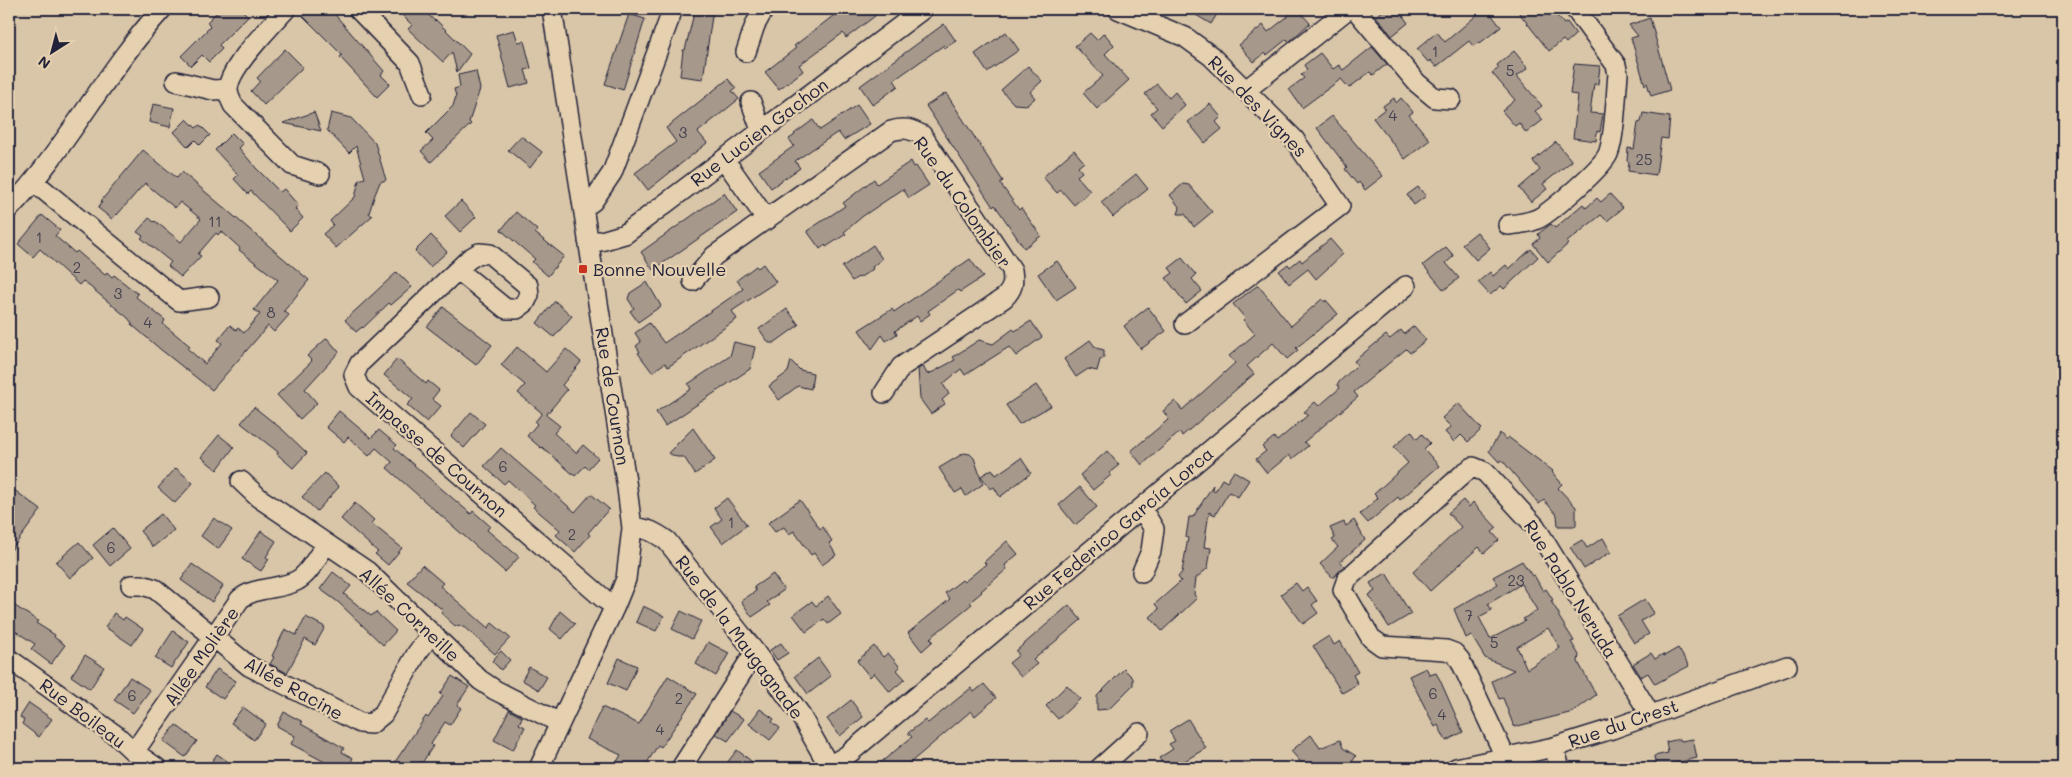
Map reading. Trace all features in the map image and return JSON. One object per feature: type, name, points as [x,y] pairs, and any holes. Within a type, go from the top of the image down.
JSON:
[{"type":"street","points":[[9,209],[34,182],[110,74],[162,9]]},
{"type":"street","points":[[286,9],[254,44],[231,77],[228,89],[233,105],[292,165],[320,174]]},
{"type":"street","points":[[358,9],[410,63],[422,94]]},
{"type":"street","name":"Rue de Cournon","points":[[539,768],[615,606],[626,578],[632,528],[552,9]]},
{"type":"street","points":[[584,208],[593,201],[612,173],[673,9]]},
{"type":"street","points":[[746,52],[754,25],[764,9]]},
{"type":"street","name":"Rue Lucien Gachon","points":[[588,241],[625,234],[923,9]]},
{"type":"street","name":"Rue des Vignes","points":[[1118,9],[1185,37],[1198,45],[1294,139],[1340,206],[1185,324]]},
{"type":"street","points":[[1246,90],[1348,9]]},
{"type":"street","points":[[1355,9],[1417,83],[1435,98],[1452,99]]},
{"type":"street","points":[[1508,225],[1525,224],[1541,217],[1595,172],[1603,163],[1610,148],[1618,74],[1616,65],[1575,9]]},
{"type":"street","points":[[176,81],[213,90],[228,89]]},
{"type":"street","points":[[751,102],[761,130]]},
{"type":"street","name":"Rue du Colombier","points":[[694,282],[714,256],[891,131],[900,128],[910,129],[922,135],[1012,270],[1014,282],[1012,290],[1004,298],[902,367],[884,393]]},
{"type":"street","points":[[724,158],[767,220]]},
{"type":"street","points":[[34,182],[179,301],[208,297]]},
{"type":"street","name":"Impasse de Cournon","points":[[458,270],[360,363],[354,375],[359,387],[597,593],[615,606]]},
{"type":"street","name":"Rue Federico García Lorca","points":[[829,767],[853,750],[1406,286]]},
{"type":"street","name":"Rue Pablo Neruda","points":[[1504,758],[1464,668],[1454,653],[1446,650],[1382,646],[1376,643],[1371,638],[1343,590],[1347,579],[1464,472],[1473,467],[1485,472],[1535,526],[1645,706],[1648,715]]},
{"type":"street","name":"Allée Corneille","points":[[241,481],[259,498],[367,571],[480,680],[495,690],[560,723]]},
{"type":"street","points":[[1142,508],[1154,529],[1151,551],[1142,572]]},
{"type":"street","name":"Rue de la Maugagnade","points":[[632,528],[641,527],[656,533],[668,541],[755,652],[798,711],[829,767]]},
{"type":"street","name":"Allée Molière","points":[[134,752],[240,599],[247,593],[297,581],[304,575],[326,544]]},
{"type":"street","name":"Allée Racine","points":[[131,585],[142,584],[155,589],[214,638],[263,674],[360,723],[370,724],[383,714],[418,653],[432,633]]},
{"type":"street","points":[[681,768],[755,652]]},
{"type":"street","name":"Rue Boileau","points":[[9,659],[117,736],[134,752],[158,768]]},
{"type":"street","name":"Rue du Crest","points":[[1456,768],[1554,747],[1612,729],[1787,666]]},
{"type":"street","points":[[1100,768],[1138,733]]},
{"type":"street","points":[[1554,747],[1560,768]]},
{"type":"building","points":[[220,9],[241,9],[248,16],[219,45],[222,49],[209,62],[202,55],[191,66],[181,56],[210,27],[207,22]]},
{"type":"building","points":[[311,9],[330,9],[384,71],[381,75],[390,84],[377,97],[340,57],[342,55],[303,16]]},
{"type":"building","points":[[409,9],[422,9],[436,20],[470,54],[457,72],[452,52],[443,62],[408,29],[412,25],[402,15]]},
{"type":"building","points":[[695,9],[713,9],[703,79],[680,76],[683,50],[685,50]]},
{"type":"building","points":[[842,9],[870,9],[875,16],[846,38],[843,33],[799,65],[803,71],[779,89],[765,72],[796,48],[794,46]]},
{"type":"building","points":[[1186,9],[1220,9],[1211,24]]},
{"type":"building","points":[[1297,9],[1310,23],[1289,42],[1287,39],[1267,55],[1265,53],[1254,62],[1239,45],[1263,25],[1268,32]]},
{"type":"building","points":[[1386,9],[1412,9],[1403,16],[1408,23],[1392,36],[1376,16]]},
{"type":"building","points":[[1484,9],[1487,9],[1501,27],[1480,43],[1473,46],[1469,41],[1436,67],[1430,60],[1428,62],[1417,49],[1437,32],[1445,42]]},
{"type":"building","points":[[1516,9],[1551,9],[1564,24],[1567,22],[1576,34],[1566,43],[1563,40],[1549,51]]},
{"type":"building","points":[[629,14],[645,19],[623,90],[605,84]]},
{"type":"building","points":[[1650,18],[1670,90],[1651,96],[1647,83],[1645,85],[1631,38],[1638,36],[1629,25]]},
{"type":"building","points":[[944,24],[956,41],[945,48],[944,45],[894,80],[898,86],[873,105],[860,86]]},
{"type":"building","points":[[514,30],[518,42],[524,41],[531,68],[525,70],[529,83],[510,88],[496,35]]},
{"type":"building","points":[[1006,32],[1019,50],[987,72],[975,54]]},
{"type":"building","points":[[1090,33],[1097,40],[1104,33],[1114,45],[1105,54],[1129,80],[1097,109],[1083,93],[1103,76],[1075,46]]},
{"type":"building","points":[[1372,47],[1387,64],[1373,75],[1370,72],[1349,88],[1341,79],[1302,108],[1289,89],[1304,78],[1301,75],[1307,70],[1304,65],[1320,53],[1333,69],[1339,65],[1343,70]]},
{"type":"building","points":[[285,49],[303,67],[264,105],[251,91],[260,81],[257,78]]},
{"type":"building","points":[[1514,51],[1528,68],[1517,76],[1542,106],[1535,111],[1543,120],[1526,133],[1519,123],[1515,126],[1502,111],[1515,100],[1492,73],[1499,68],[1497,65]]},
{"type":"building","points":[[1574,64],[1600,66],[1598,84],[1594,84],[1590,113],[1603,114],[1600,132],[1597,131],[1596,141],[1573,138],[1578,95],[1570,94]]},
{"type":"building","points":[[1028,66],[1042,81],[1030,92],[1035,98],[1027,105],[1014,104],[1001,90]]},
{"type":"building","points":[[476,71],[480,89],[469,122],[471,124],[431,162],[421,151],[433,140],[426,133],[453,106],[456,96],[454,89],[460,87],[458,75]]},
{"type":"building","points":[[728,79],[736,88],[732,91],[739,99],[698,132],[707,143],[648,190],[635,173],[676,142],[666,128]]},
{"type":"building","points":[[1157,84],[1169,98],[1175,92],[1185,105],[1162,126],[1151,113],[1157,108],[1145,94]]},
{"type":"building","points":[[946,93],[1003,181],[1000,183],[1041,236],[1024,248],[995,205],[993,207],[926,106]]},
{"type":"building","points":[[1394,98],[1396,103],[1401,98],[1413,112],[1409,115],[1430,140],[1405,159],[1373,118],[1385,109],[1383,106]]},
{"type":"building","points":[[153,104],[174,108],[170,127],[149,122]]},
{"type":"building","points":[[1210,104],[1221,117],[1216,122],[1222,129],[1205,143],[1188,122]]},
{"type":"building","points":[[857,105],[870,124],[844,140],[838,132],[795,161],[800,168],[771,188],[759,171],[794,146],[789,139],[794,134],[813,120],[820,130]]},
{"type":"building","points":[[314,112],[321,131],[283,123],[309,114]]},
{"type":"building","points":[[331,113],[351,118],[375,143],[386,180],[380,182],[374,197],[369,213],[372,216],[336,248],[323,234],[333,225],[330,221],[355,197],[359,180],[365,178],[356,146],[349,153],[327,130]]},
{"type":"building","points":[[1643,113],[1670,117],[1668,139],[1661,138],[1656,175],[1628,171],[1628,148],[1634,149],[1638,123],[1641,122]]},
{"type":"building","points":[[1332,116],[1383,176],[1365,190],[1359,182],[1357,184],[1345,169],[1347,167],[1317,128]]},
{"type":"building","points":[[187,119],[196,128],[200,125],[210,135],[200,145],[195,140],[188,147],[174,132]]},
{"type":"building","points":[[232,133],[243,144],[239,148],[256,168],[280,192],[284,189],[298,205],[295,209],[303,218],[290,231],[251,191],[248,194],[234,179],[238,175],[215,150]]},
{"type":"building","points":[[521,136],[542,152],[530,168],[508,150]]},
{"type":"building","points":[[1556,142],[1572,161],[1543,184],[1547,189],[1531,202],[1519,188],[1540,170],[1533,161]]},
{"type":"building","points":[[143,150],[177,178],[182,172],[309,280],[284,311],[289,315],[274,332],[268,326],[212,390],[160,349],[131,324],[128,318],[83,281],[79,285],[40,249],[33,257],[18,244],[42,215],[60,230],[55,236],[75,253],[77,251],[105,275],[107,272],[112,277],[114,275],[138,294],[136,297],[165,320],[163,324],[190,346],[188,349],[205,364],[222,343],[218,340],[230,325],[244,333],[260,314],[254,310],[278,280],[239,250],[240,248],[221,231],[218,235],[216,233],[198,254],[201,256],[181,277],[168,266],[171,262],[141,238],[143,236],[137,232],[149,218],[181,242],[201,219],[180,202],[175,208],[145,183],[112,219],[98,208],[101,201]]},
{"type":"building","points":[[1074,150],[1084,162],[1078,167],[1082,172],[1077,176],[1090,191],[1074,205],[1061,190],[1057,193],[1043,177]]},
{"type":"building","points":[[911,161],[929,185],[909,198],[903,189],[863,216],[844,232],[846,234],[820,249],[807,231],[845,206],[843,203],[874,179],[877,184]]},
{"type":"building","points":[[1136,174],[1148,189],[1113,217],[1101,202]]},
{"type":"building","points":[[1183,184],[1189,185],[1212,212],[1194,227],[1185,214],[1178,214],[1180,208],[1170,195]]},
{"type":"building","points":[[1418,187],[1426,196],[1414,205],[1407,195]]},
{"type":"building","points":[[724,193],[737,212],[653,270],[641,252]]},
{"type":"building","points":[[1610,194],[1623,208],[1607,221],[1601,215],[1567,242],[1568,244],[1548,262],[1533,244],[1540,238],[1538,234],[1551,224],[1555,228],[1583,204],[1586,208],[1597,198],[1601,202]]},
{"type":"building","points":[[461,201],[476,217],[460,232],[445,216]]},
{"type":"building","points":[[516,212],[537,230],[535,233],[564,256],[548,276],[532,262],[535,259],[501,230]]},
{"type":"building","points":[[1477,232],[1490,248],[1476,260],[1462,244]]},
{"type":"building","points":[[431,235],[447,252],[430,267],[415,251]]},
{"type":"building","points":[[1330,239],[1343,254],[1316,279],[1308,269],[1289,284],[1279,271],[1288,264],[1290,267],[1300,259],[1302,262]]},
{"type":"building","points":[[873,245],[882,259],[872,267],[873,269],[852,281],[842,267]]},
{"type":"building","points":[[1446,247],[1454,256],[1446,263],[1459,278],[1444,290],[1423,265]]},
{"type":"building","points":[[1531,249],[1538,257],[1504,289],[1501,286],[1490,295],[1478,282],[1490,272],[1493,276],[1506,265],[1509,269]]},
{"type":"building","points":[[1182,258],[1196,275],[1192,279],[1202,291],[1186,304],[1166,278],[1173,273],[1169,268]]},
{"type":"building","points":[[970,259],[983,277],[960,292],[958,290],[928,311],[930,314],[920,321],[917,316],[895,331],[897,334],[886,341],[882,335],[872,349],[859,330],[892,309],[894,312]]},
{"type":"building","points":[[1057,261],[1076,287],[1056,300],[1038,274]]},
{"type":"building","points":[[763,264],[776,282],[732,311],[737,319],[668,367],[665,363],[652,372],[638,353],[640,352],[636,346],[641,342],[635,333],[649,323],[664,343],[743,289],[737,280],[756,266],[758,268]]},
{"type":"building","points":[[397,272],[412,287],[391,305],[389,303],[363,328],[356,332],[345,320]]},
{"type":"building","points":[[647,282],[661,306],[638,322],[630,311],[634,308],[628,299],[630,293]]},
{"type":"building","points":[[1258,285],[1291,326],[1322,299],[1325,302],[1326,300],[1338,314],[1296,348],[1298,350],[1287,359],[1273,343],[1247,366],[1254,374],[1182,436],[1180,432],[1142,465],[1131,451],[1169,419],[1163,411],[1175,401],[1182,410],[1235,363],[1229,356],[1255,334],[1233,304]]},
{"type":"building","points":[[555,301],[572,316],[554,337],[537,323]]},
{"type":"building","points":[[443,307],[492,345],[476,365],[427,327]]},
{"type":"building","points":[[1148,307],[1166,331],[1141,349],[1124,326]]},
{"type":"building","points":[[787,309],[799,325],[774,343],[769,343],[759,329]]},
{"type":"building","points":[[1031,321],[1042,337],[1016,356],[1009,347],[965,375],[961,369],[943,384],[949,394],[942,400],[945,404],[931,414],[920,399],[918,369],[923,366],[927,374],[933,372],[955,360],[953,357],[979,340],[993,344],[1013,329],[1015,331]]},
{"type":"building","points":[[1414,326],[1426,340],[1410,353],[1406,349],[1354,392],[1358,397],[1304,442],[1308,446],[1292,459],[1289,455],[1267,473],[1256,459],[1266,451],[1262,447],[1274,437],[1277,441],[1308,415],[1304,412],[1315,402],[1319,406],[1340,388],[1337,384],[1357,365],[1354,361],[1386,335],[1390,339],[1401,330],[1404,334]]},
{"type":"building","points":[[327,338],[339,352],[305,389],[317,403],[300,419],[277,395],[312,361],[307,356]]},
{"type":"building","points":[[1090,340],[1096,348],[1104,350],[1104,358],[1100,360],[1097,371],[1088,369],[1076,377],[1064,359]]},
{"type":"building","points":[[734,342],[755,347],[750,369],[665,426],[656,412],[691,389],[688,384],[730,356]]},
{"type":"building","points":[[517,347],[546,372],[566,349],[581,362],[562,385],[567,390],[546,415],[560,426],[554,433],[576,453],[583,445],[598,458],[588,469],[585,466],[575,476],[527,436],[537,424],[535,422],[542,413],[518,393],[525,385],[501,365]]},
{"type":"building","points":[[397,359],[426,384],[428,381],[439,390],[432,399],[441,406],[427,422],[407,405],[413,399],[384,375]]},
{"type":"building","points":[[791,361],[800,370],[813,373],[811,389],[798,386],[779,400],[769,386],[788,372]]},
{"type":"building","points":[[1036,385],[1051,406],[1019,424],[1006,405]]},
{"type":"building","points":[[1458,403],[1482,429],[1468,442],[1461,435],[1454,442],[1445,432],[1451,427],[1442,418]]},
{"type":"building","points":[[254,407],[283,430],[307,453],[293,468],[277,454],[278,452],[241,423]]},
{"type":"building","points":[[339,411],[371,438],[379,430],[397,445],[394,448],[471,514],[473,511],[490,526],[487,530],[519,557],[505,572],[387,468],[392,462],[376,448],[369,456],[348,437],[344,442],[326,427]]},
{"type":"building","points":[[471,412],[485,424],[464,448],[451,436]]},
{"type":"building","points":[[693,428],[715,460],[695,474],[684,457],[677,457],[668,453]]},
{"type":"building","points":[[1411,431],[1417,439],[1422,434],[1430,443],[1424,449],[1439,466],[1400,500],[1398,497],[1368,523],[1360,514],[1378,498],[1374,494],[1408,463],[1394,447]]},
{"type":"building","points":[[1500,433],[1506,440],[1508,437],[1553,471],[1562,484],[1558,488],[1576,507],[1576,526],[1558,526],[1557,515],[1544,500],[1539,504],[1502,460],[1499,462],[1489,451]]},
{"type":"building","points":[[219,435],[234,447],[217,470],[201,457]]},
{"type":"building","points":[[501,448],[575,512],[591,494],[609,509],[588,533],[590,535],[575,552],[556,535],[560,530],[533,507],[535,505],[508,480],[504,484],[484,466]]},
{"type":"building","points":[[1107,451],[1119,465],[1109,473],[1111,475],[1093,490],[1080,475]]},
{"type":"building","points":[[964,453],[970,454],[974,458],[983,484],[966,496],[962,489],[955,493],[939,468]]},
{"type":"building","points":[[1021,458],[1031,473],[1000,497],[994,487],[990,489],[981,476],[992,469],[996,475]]},
{"type":"building","points":[[176,468],[193,483],[175,503],[158,488]]},
{"type":"building","points":[[1234,471],[1249,480],[1238,497],[1229,492],[1215,515],[1209,512],[1204,547],[1211,548],[1208,568],[1196,578],[1194,595],[1197,598],[1162,631],[1150,617],[1159,609],[1155,604],[1181,581],[1178,577],[1182,572],[1188,538],[1186,537],[1189,517],[1193,517],[1213,485],[1212,489],[1215,491],[1222,479],[1227,482]]},
{"type":"building","points":[[325,473],[339,487],[317,511],[302,497]]},
{"type":"building","points":[[9,486],[41,510],[9,553]]},
{"type":"building","points":[[1080,487],[1097,507],[1075,525],[1059,505]]},
{"type":"building","points":[[727,498],[747,525],[723,543],[711,527],[722,519],[714,508]]},
{"type":"building","points":[[800,500],[820,529],[823,527],[832,541],[829,543],[836,555],[822,565],[814,553],[811,555],[794,531],[789,534],[784,527],[775,532],[768,523]]},
{"type":"building","points":[[1463,500],[1469,507],[1473,502],[1497,528],[1492,532],[1499,540],[1484,553],[1479,547],[1430,591],[1413,572],[1461,527],[1448,513]]},
{"type":"building","points":[[355,503],[374,520],[371,523],[402,548],[388,565],[375,554],[378,552],[341,519]]},
{"type":"building","points":[[161,514],[174,530],[153,547],[140,531]]},
{"type":"building","points":[[214,518],[232,530],[218,549],[201,536]]},
{"type":"building","points":[[1354,520],[1365,540],[1340,562],[1344,566],[1333,578],[1320,564],[1338,547],[1332,540],[1335,538],[1330,528],[1344,522],[1346,526]]},
{"type":"building","points":[[113,528],[130,549],[110,566],[93,545]]},
{"type":"building","points":[[261,531],[276,541],[266,557],[269,559],[261,571],[242,559]]},
{"type":"building","points":[[1603,538],[1611,552],[1584,569],[1570,547],[1582,540],[1587,548]]},
{"type":"building","points":[[1007,541],[1018,554],[1005,565],[1007,569],[970,602],[972,604],[930,638],[933,641],[922,651],[908,633],[950,599],[945,593],[962,580],[964,582],[986,564],[984,562]]},
{"type":"building","points":[[79,542],[93,558],[70,578],[56,562]]},
{"type":"building","points":[[1522,561],[1532,576],[1534,575],[1543,591],[1546,589],[1553,600],[1551,601],[1559,617],[1574,641],[1571,642],[1579,655],[1578,662],[1596,695],[1573,712],[1514,727],[1503,698],[1499,699],[1492,681],[1514,670],[1485,658],[1471,635],[1466,638],[1454,609],[1498,584],[1493,577]],"holes":[[[1521,584],[1537,610],[1523,619],[1525,621],[1490,639],[1479,617],[1492,610],[1488,604]],[[1548,628],[1560,648],[1527,669],[1517,647]]]},
{"type":"building","points":[[192,564],[223,586],[212,602],[181,580]]},
{"type":"building","points":[[422,565],[443,583],[440,586],[488,628],[492,623],[510,638],[495,654],[465,628],[458,625],[456,627],[441,613],[443,610],[407,582]]},
{"type":"building","points":[[333,572],[351,586],[344,594],[371,616],[376,612],[396,631],[383,645],[338,602],[320,589]]},
{"type":"building","points":[[1386,573],[1411,614],[1389,627],[1369,595],[1375,591],[1370,583]]},
{"type":"building","points":[[773,574],[784,590],[767,602],[770,605],[752,617],[741,601],[756,591],[754,587]]},
{"type":"building","points":[[1296,583],[1302,591],[1307,587],[1317,601],[1312,605],[1318,613],[1303,624],[1281,594]]},
{"type":"building","points":[[828,596],[841,614],[828,624],[824,619],[806,632],[793,615],[812,601],[816,606]]},
{"type":"building","points":[[1645,599],[1654,613],[1641,621],[1649,634],[1634,643],[1617,616]]},
{"type":"building","points":[[9,602],[38,621],[36,623],[55,635],[54,637],[65,645],[51,664],[31,649],[35,644],[9,627]]},
{"type":"building","points":[[1069,605],[1081,620],[1033,660],[1037,664],[1021,677],[1009,663],[1019,655],[1016,651]]},
{"type":"building","points":[[643,606],[664,616],[656,631],[636,622]]},
{"type":"building","points":[[560,611],[575,624],[562,639],[550,629]]},
{"type":"building","points":[[681,611],[701,621],[692,639],[672,629]]},
{"type":"building","points":[[114,613],[123,620],[125,617],[143,629],[132,645],[105,627]]},
{"type":"building","points":[[306,617],[325,627],[315,645],[305,639],[287,673],[270,664],[285,629],[296,635]]},
{"type":"building","points":[[173,631],[189,642],[171,668],[155,658]]},
{"type":"building","points":[[1329,636],[1334,645],[1340,641],[1358,672],[1353,675],[1358,684],[1342,693],[1313,646]]},
{"type":"building","points":[[708,642],[729,653],[716,676],[696,664]]},
{"type":"building","points":[[781,643],[788,653],[777,660],[770,650]]},
{"type":"building","points":[[874,646],[883,657],[888,653],[900,667],[897,670],[905,679],[890,692],[874,673],[870,677],[857,661]]},
{"type":"building","points":[[1678,648],[1689,666],[1655,684],[1648,673],[1641,677],[1633,664],[1651,653],[1655,659]]},
{"type":"building","points":[[501,651],[510,660],[501,670],[492,661]]},
{"type":"building","points":[[85,655],[104,667],[90,689],[71,676]]},
{"type":"building","points":[[619,658],[637,666],[626,691],[608,683]]},
{"type":"building","points":[[818,658],[831,676],[808,694],[795,676]]},
{"type":"building","points":[[529,667],[547,677],[539,690],[522,680]]},
{"type":"building","points":[[1426,668],[1430,675],[1436,673],[1463,732],[1446,741],[1438,725],[1435,727],[1409,676]]},
{"type":"building","points":[[217,669],[236,681],[223,699],[205,687]]},
{"type":"building","points":[[1124,669],[1133,678],[1133,685],[1109,709],[1097,710],[1097,696]]},
{"type":"building","points":[[452,676],[469,687],[457,705],[461,708],[450,725],[445,722],[422,763],[420,762],[415,768],[391,768],[426,716],[428,718],[443,696],[440,694]]},
{"type":"building","points":[[668,676],[697,694],[661,747],[658,745],[644,768],[613,768],[621,755],[587,739],[602,707],[639,724]]},
{"type":"building","points":[[130,677],[150,690],[133,713],[114,700]]},
{"type":"building","points":[[984,684],[996,698],[975,716],[971,711],[904,768],[874,768],[912,737],[908,733],[925,720],[928,723],[971,688],[974,692]]},
{"type":"building","points":[[1067,685],[1080,699],[1058,719],[1046,706]]},
{"type":"building","points":[[851,700],[863,717],[840,736],[827,719]]},
{"type":"building","points":[[29,703],[52,719],[39,737],[22,724],[24,720],[20,717]]},
{"type":"building","points":[[243,707],[266,724],[254,740],[231,723]]},
{"type":"building","points":[[760,709],[774,719],[772,722],[780,728],[770,740],[749,724]]},
{"type":"building","points":[[509,710],[522,717],[519,724],[525,727],[513,750],[494,740]]},
{"type":"building","points":[[730,711],[744,719],[728,741],[716,734]]},
{"type":"building","points":[[284,712],[303,722],[301,724],[344,748],[342,752],[353,758],[348,768],[336,768],[291,744],[295,736],[277,726]]},
{"type":"building","points":[[1188,719],[1206,748],[1173,768],[1166,768],[1159,758],[1173,749],[1169,744],[1175,741],[1169,731]]},
{"type":"building","points":[[176,725],[197,741],[185,757],[163,741]]},
{"type":"building","points":[[1311,735],[1320,748],[1340,740],[1343,748],[1356,756],[1348,768],[1306,768],[1291,751]]},
{"type":"building","points":[[1680,739],[1681,741],[1693,739],[1697,758],[1671,764],[1672,768],[1656,768],[1654,756],[1668,753],[1666,742]]},
{"type":"building","points":[[737,750],[760,768],[723,768]]},
{"type":"building","points":[[217,754],[237,768],[207,768]]},
{"type":"place","name":"Bonne Nouvelle","points":[[583,269]]}]
